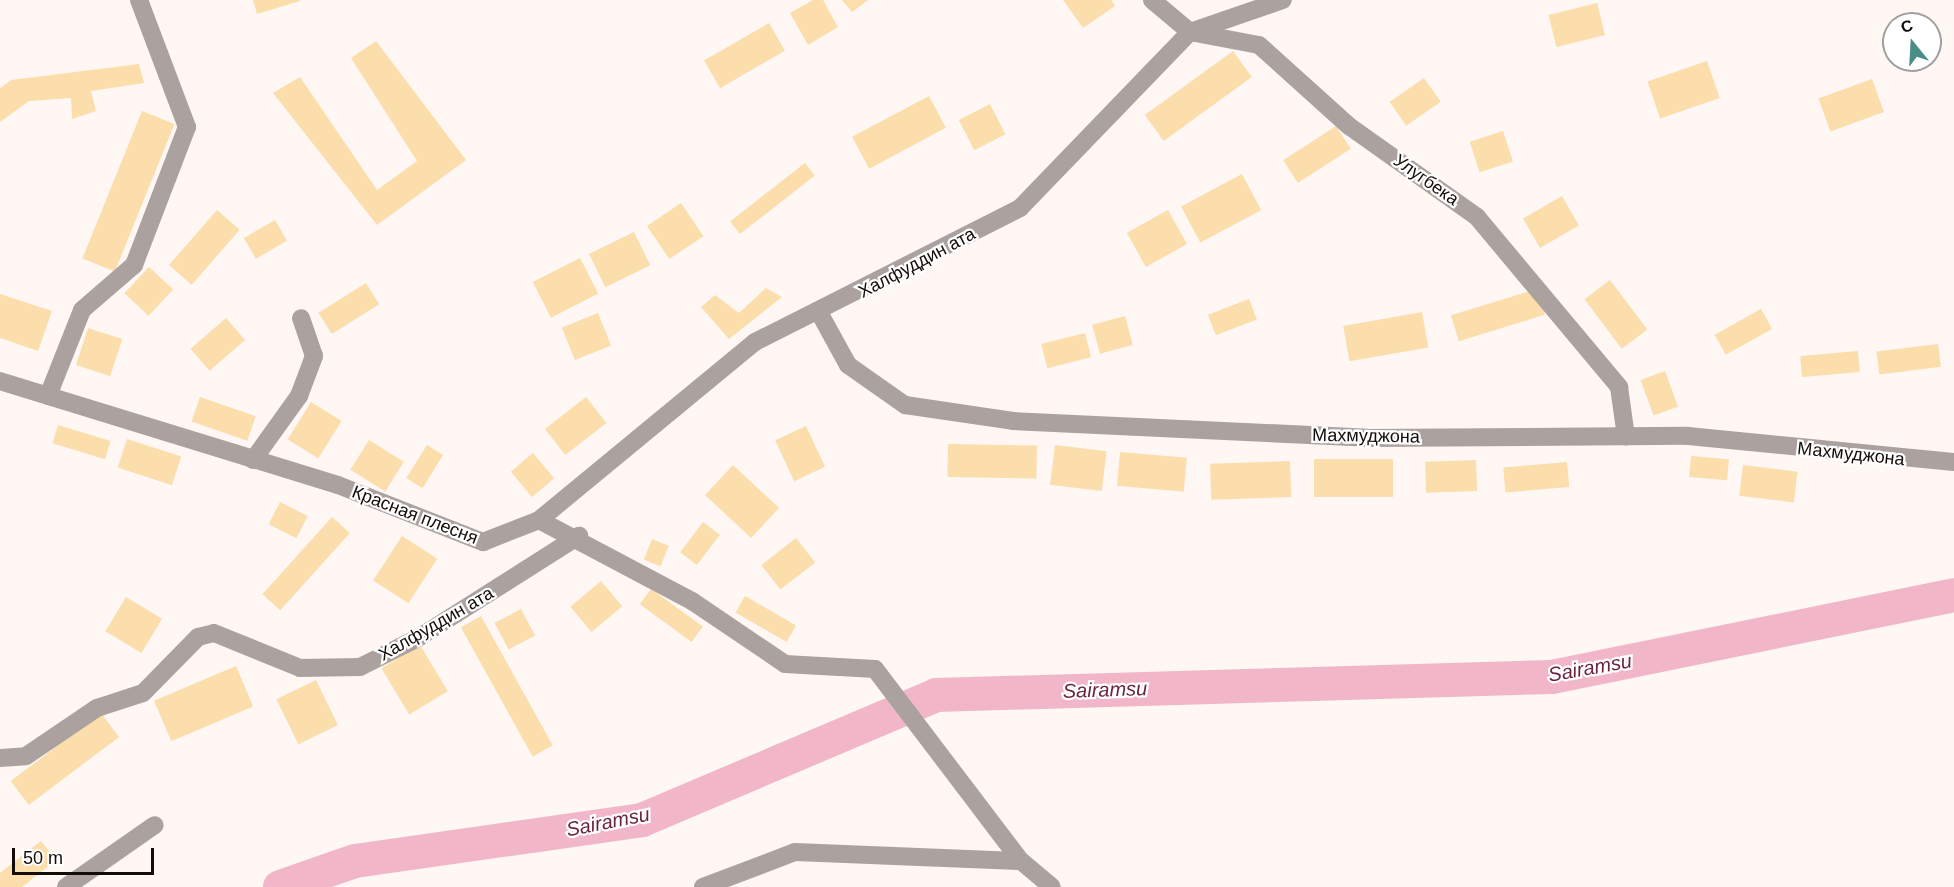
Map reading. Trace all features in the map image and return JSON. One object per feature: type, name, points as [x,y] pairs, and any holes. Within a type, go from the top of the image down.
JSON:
[{"type":"street","points":[[48,396],[82,310],[134,265],[187,128],[139,0]]},
{"type":"street","name":"Улугбека","points":[[1152,0],[1190,32],[1259,45],[1349,126],[1477,217],[1619,387],[1626,437]]},
{"type":"street","name":"Халфуддин ата","points":[[540,520],[755,342],[820,314],[1020,208],[1190,32],[1283,0]]},
{"type":"street","name":"Махмуджона","points":[[820,314],[848,364],[905,405],[1013,422],[1368,438],[1688,436],[1954,462]]},
{"type":"street","points":[[253,459],[299,396],[314,356],[301,318]]},
{"type":"street","name":"Красная плесня","points":[[0,381],[253,459],[483,542],[540,520]]},
{"type":"street","points":[[540,520],[579,536],[692,601],[785,664],[875,669],[1021,861],[1052,887]]},
{"type":"street","name":"Халфуддин ата","points":[[0,758],[26,756],[97,708],[143,693],[198,637],[214,633],[300,668],[360,667],[418,638],[579,536]]},
{"type":"street","points":[[66,887],[154,825]]},
{"type":"street","points":[[703,887],[795,852],[1021,861]]},
{"type":"building","points":[[253,0],[300,0],[300,1],[257,14]]},
{"type":"building","points":[[813,0],[823,0],[838,27],[808,45],[790,13]]},
{"type":"building","points":[[842,0],[868,0],[852,12]]},
{"type":"building","points":[[1063,0],[1111,0],[1115,6],[1083,28]]},
{"type":"building","points":[[1597,3],[1605,35],[1556,47],[1548,15]]},
{"type":"building","points":[[769,23],[785,51],[720,88],[704,60]]},
{"type":"building","points":[[376,41],[466,160],[377,225],[273,93],[300,77],[377,190],[417,161],[351,58]]},
{"type":"building","points":[[1233,51],[1252,77],[1164,141],[1145,115]]},
{"type":"building","points":[[1707,61],[1720,98],[1660,118],[1647,82]]},
{"type":"building","points":[[139,64],[144,83],[91,91],[96,111],[72,119],[71,98],[29,101],[0,122],[0,88],[11,80]]},
{"type":"building","points":[[1424,78],[1441,102],[1406,126],[1390,102]]},
{"type":"building","points":[[1872,79],[1884,112],[1830,131],[1818,98]]},
{"type":"building","points":[[929,96],[946,128],[869,169],[852,137]]},
{"type":"building","points":[[990,104],[1005,134],[974,150],[959,120]]},
{"type":"building","points":[[142,111],[174,124],[115,272],[82,258]]},
{"type":"building","points":[[1336,126],[1351,149],[1298,183],[1283,160]]},
{"type":"building","points":[[1503,131],[1513,161],[1480,172],[1470,142]]},
{"type":"building","points":[[805,163],[815,176],[740,234],[730,221]]},
{"type":"building","points":[[1242,174],[1261,210],[1200,243],[1181,206]]},
{"type":"building","points":[[1562,196],[1579,225],[1540,248],[1523,218]]},
{"type":"building","points":[[681,203],[703,236],[669,259],[647,226]]},
{"type":"building","points":[[217,210],[240,230],[192,285],[169,265]]},
{"type":"building","points":[[1168,210],[1187,244],[1146,267],[1127,233]]},
{"type":"building","points":[[275,220],[287,241],[256,259],[244,238]]},
{"type":"building","points":[[634,232],[650,265],[605,287],[589,254]]},
{"type":"building","points":[[580,258],[598,294],[551,318],[533,282]]},
{"type":"building","points":[[149,267],[173,290],[149,316],[124,293]]},
{"type":"building","points":[[1610,280],[1647,330],[1622,349],[1584,299]]},
{"type":"building","points":[[366,283],[379,304],[332,334],[319,313]]},
{"type":"building","points":[[766,288],[782,297],[729,339],[701,307],[715,295],[739,313]]},
{"type":"building","points":[[1537,289],[1545,315],[1459,341],[1451,315]]},
{"type":"building","points":[[0,294],[52,311],[38,351],[0,338]]},
{"type":"building","points":[[1249,299],[1257,320],[1216,335],[1208,315]]},
{"type":"building","points":[[1761,309],[1772,329],[1726,355],[1715,335]]},
{"type":"building","points":[[1422,312],[1428,347],[1349,361],[1343,326]]},
{"type":"building","points":[[598,313],[611,345],[575,360],[562,328]]},
{"type":"building","points":[[1125,316],[1133,345],[1100,354],[1092,325]]},
{"type":"building","points":[[226,318],[245,340],[210,371],[191,349]]},
{"type":"building","points":[[88,328],[122,339],[110,376],[76,365]]},
{"type":"building","points":[[1085,333],[1091,357],[1047,368],[1041,344]]},
{"type":"building","points":[[1938,344],[1941,367],[1879,374],[1876,352]]},
{"type":"building","points":[[1858,351],[1860,372],[1802,377],[1800,356]]},
{"type":"building","points":[[1665,371],[1678,407],[1654,416],[1641,380]]},
{"type":"building","points":[[200,397],[256,416],[247,441],[192,422]]},
{"type":"building","points":[[586,397],[606,423],[565,455],[545,429]]},
{"type":"building","points":[[311,402],[342,421],[318,458],[288,439]]},
{"type":"building","points":[[58,425],[111,441],[105,459],[52,443]]},
{"type":"building","points":[[806,426],[825,467],[794,481],[775,440]]},
{"type":"building","points":[[127,439],[181,457],[172,485],[118,468]]},
{"type":"building","points":[[369,440],[404,462],[385,491],[350,470]]},
{"type":"building","points":[[948,444],[1037,446],[1036,479],[947,477]]},
{"type":"building","points":[[427,445],[443,455],[422,488],[406,478]]},
{"type":"building","points":[[1055,445],[1107,451],[1102,491],[1050,485]]},
{"type":"building","points":[[1120,452],[1187,458],[1184,492],[1117,486]]},
{"type":"building","points":[[533,453],[554,478],[532,497],[511,472]]},
{"type":"building","points":[[1691,456],[1729,459],[1727,480],[1689,477]]},
{"type":"building","points":[[1314,459],[1393,459],[1393,497],[1314,497]]},
{"type":"building","points":[[1476,460],[1477,491],[1426,493],[1425,462]]},
{"type":"building","points":[[1290,461],[1291,497],[1211,500],[1210,464]]},
{"type":"building","points":[[1567,462],[1569,487],[1505,492],[1503,468]]},
{"type":"building","points":[[733,465],[779,508],[751,538],[705,495]]},
{"type":"building","points":[[1743,465],[1798,472],[1794,502],[1739,496]]},
{"type":"building","points":[[280,502],[308,516],[296,538],[269,524]]},
{"type":"building","points":[[332,517],[350,533],[280,610],[262,594]]},
{"type":"building","points":[[703,522],[720,535],[697,565],[680,552]]},
{"type":"building","points":[[402,536],[437,559],[408,603],[373,580]]},
{"type":"building","points":[[796,538],[815,562],[780,590],[761,565]]},
{"type":"building","points":[[652,539],[669,546],[660,566],[644,559]]},
{"type":"building","points":[[601,581],[622,606],[592,632],[570,607]]},
{"type":"building","points":[[651,589],[703,627],[692,642],[640,604]]},
{"type":"building","points":[[745,596],[796,626],[787,642],[736,612]]},
{"type":"building","points":[[126,597],[162,619],[141,653],[105,631]]},
{"type":"building","points":[[521,609],[535,635],[509,650],[495,623]]},
{"type":"building","points":[[481,616],[553,745],[533,757],[461,627]]},
{"type":"building","points":[[420,645],[448,691],[409,714],[381,668]]},
{"type":"building","points":[[236,666],[253,707],[171,741],[154,701]]},
{"type":"building","points":[[316,680],[338,725],[298,744],[276,699]]},
{"type":"building","points":[[101,713],[119,737],[29,805],[11,781]]},
{"type":"building","points":[[41,841],[56,860],[22,887],[0,887],[0,873]]},
{"type":"waterway","name":"Sairamsu","points":[[280,887],[355,861],[642,820],[936,695],[1552,677],[1954,595]]}]
